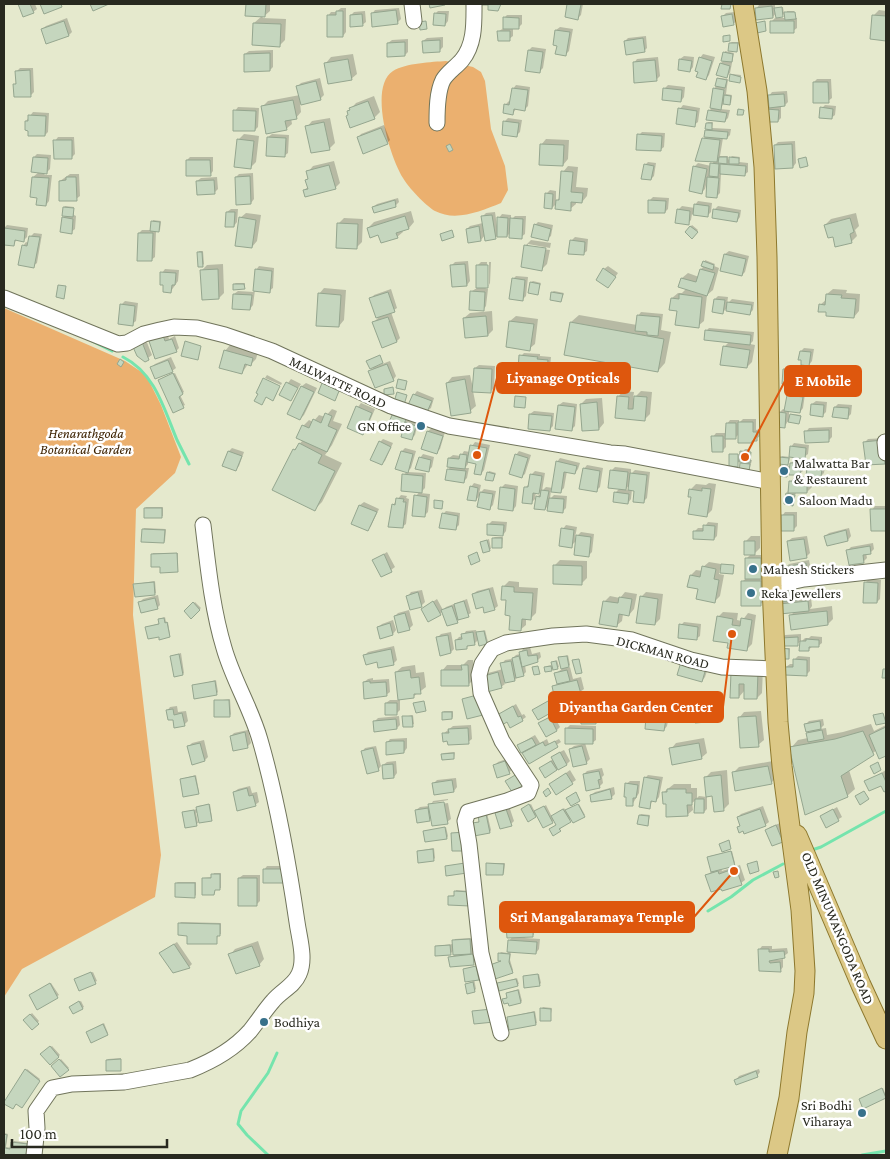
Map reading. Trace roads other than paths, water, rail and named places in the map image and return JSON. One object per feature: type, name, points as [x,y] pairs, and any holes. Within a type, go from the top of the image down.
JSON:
[{"type":"main road","points":[[744,4],[757,91],[764,167],[768,267],[772,586],[780,752],[804,942],[803,1033],[799,1069],[802,1099],[791,1155]]},
{"type":"main road","name":"OLD MINUWANGODA ROAD","points":[[789,818],[886,1039]]},
{"type":"main road","points":[[777,1155],[789,1098],[799,1069]]},
{"type":"street","points":[[412,4],[414,21]]},
{"type":"street","points":[[437,123],[437,110],[443,80],[462,60],[471,43],[474,4]]},
{"type":"street","name":"MALWATTE ROAD","points":[[4,298],[118,344],[127,343],[144,334],[174,327],[197,328],[225,335],[272,351],[391,406],[449,426],[610,454],[625,454],[771,482]]},
{"type":"street","points":[[34,1155],[37,1128],[36,1111],[52,1088],[72,1084],[124,1082],[190,1070],[197,1067],[224,1054],[249,1032],[274,999],[288,989],[299,974],[302,961],[292,888],[280,824],[260,738],[225,650],[215,615],[203,525]]},
{"type":"street","points":[[772,586],[804,579],[886,570]]},
{"type":"street","name":"DICKMAN ROAD","points":[[501,1033],[481,953],[465,821],[468,812],[528,793],[531,785],[502,741],[481,693],[479,675],[482,664],[492,648],[506,643],[553,636],[586,634],[632,640],[691,660],[722,667],[775,669]]},
{"type":"waterway","points":[[92,341],[112,351]]},
{"type":"waterway","points":[[123,357],[143,372],[151,382],[163,404],[189,464]]},
{"type":"waterway","points":[[812,850],[821,847],[886,811]]},
{"type":"waterway","points":[[708,911],[731,897],[753,880],[783,864]]},
{"type":"waterway","points":[[268,1155],[238,1124],[241,1111],[268,1073],[277,1053]]},
{"type":"waterway","points":[[862,1155],[886,1151]]},
{"type":"place","name":"GN Office","points":[[421,426]]},
{"type":"place","name":"Liyanage Opticals","points":[[477,455]]},
{"type":"place","name":"E Mobile","points":[[745,457]]},
{"type":"place","name":"Malwatta Bar & Restaurent","points":[[784,471]]},
{"type":"place","name":"Saloon Madu","points":[[789,500]]},
{"type":"place","name":"Mahesh Stickers","points":[[753,569]]},
{"type":"place","name":"Reka Jewellers","points":[[751,593]]},
{"type":"place","name":"Diyantha Garden Center","points":[[732,634]]},
{"type":"place","name":"Sri Mangalaramaya Temple","points":[[734,871]]},
{"type":"place","name":"Bodhiya","points":[[264,1022]]},
{"type":"place","name":"Sri Bodhi Viharaya","points":[[862,1113]]},
{"type":"park label","name":"Henarathgoda Botanical Garden","points":[[86,442]]}]
